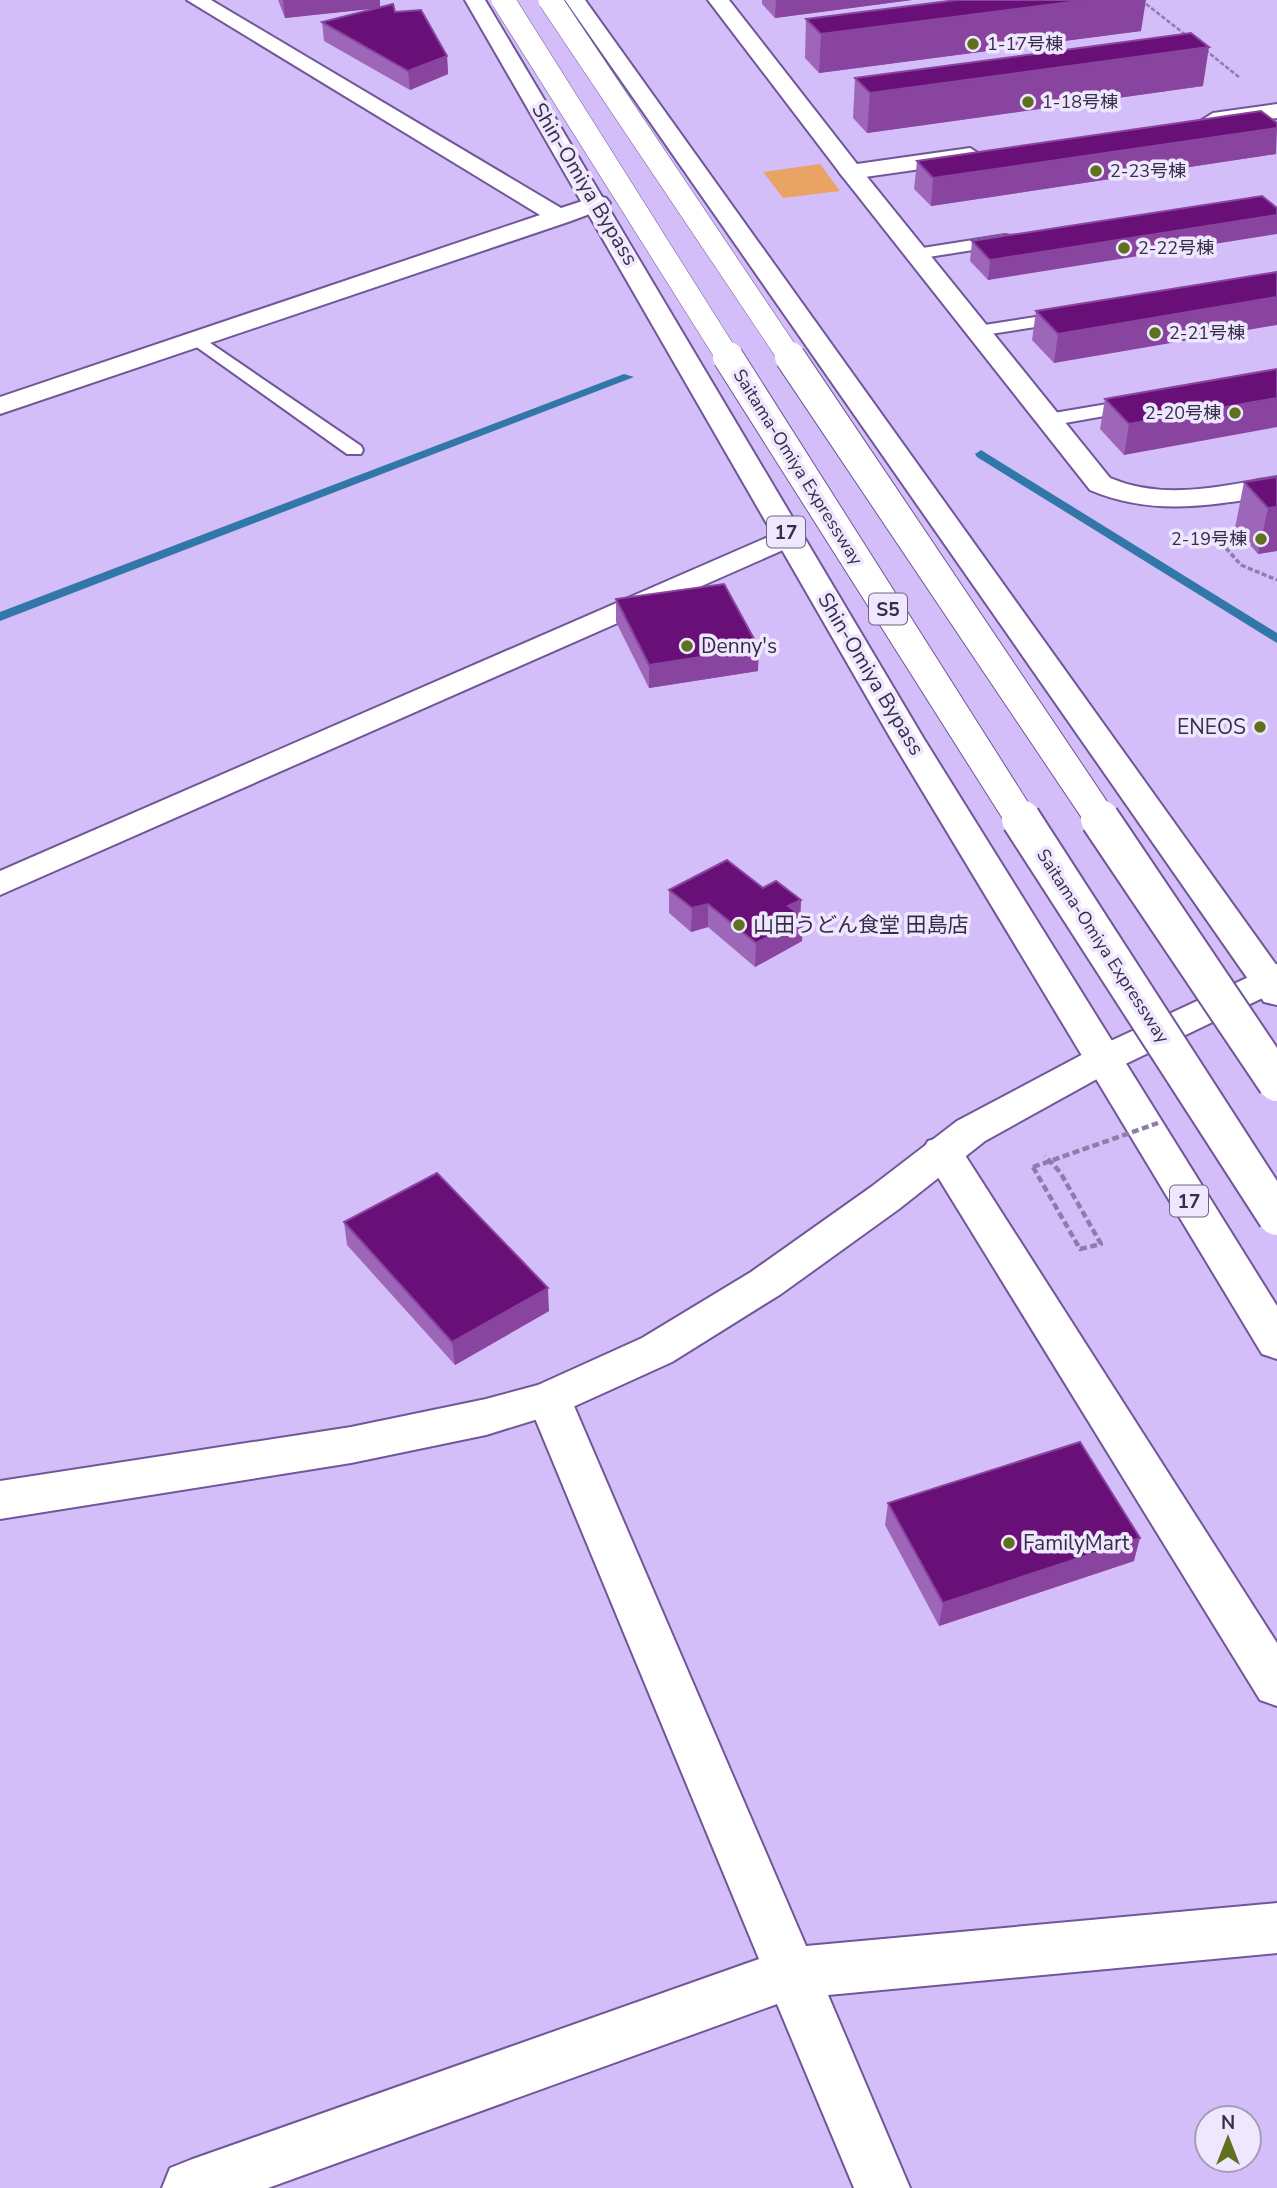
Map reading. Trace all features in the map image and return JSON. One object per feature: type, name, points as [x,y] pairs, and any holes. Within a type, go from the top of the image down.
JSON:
[{"type":"main road","points":[[197,0],[560,217]]},
{"type":"main road","name":"Shin-Omiya Bypass","points":[[475,0],[598,203],[789,537],[1101,1060],[1277,1342]]},
{"type":"main road","name":"Saitama-Omiya Expressway","points":[[503,0],[977,751],[1277,1216]]},
{"type":"main road","points":[[550,0],[1277,1082]]},
{"type":"main road","points":[[4,1493],[351,1445],[486,1417],[549,1399],[657,1350],[766,1283],[885,1198],[971,1131],[1101,1060],[1273,982],[575,0]]},
{"type":"main road","points":[[718,0],[851,172],[1100,484],[1138,500],[1184,499],[1277,486]]},
{"type":"main road","points":[[1195,123],[1277,111]]},
{"type":"main road","points":[[851,172],[988,152]]},
{"type":"main road","points":[[0,406],[598,203]]},
{"type":"main road","points":[[0,884],[789,537]]},
{"type":"main road","points":[[942,1151],[1277,1685]]},
{"type":"main road","points":[[549,1399],[882,2188]]},
{"type":"main road","points":[[190,2188],[791,1973],[1277,1928]]},
{"type":"lane","points":[[916,254],[1026,237]]},
{"type":"lane","points":[[978,331],[1087,314]]},
{"type":"lane","points":[[197,340],[354,450]]},
{"type":"lane","points":[[1048,420],[1156,402]]},
{"type":"path","points":[[1141,0],[1249,84]]},
{"type":"path","points":[[1184,499],[1241,565],[1277,580]]},
{"type":"path","points":[[1033,1167],[1080,1249],[1101,1244],[1060,1172],[1045,1156]]},
{"type":"shaded area","points":[[820,164],[840,191],[783,198],[763,172]]},
{"type":"building","points":[[957,0],[1086,0],[821,34],[806,19]]},
{"type":"building","points":[[393,4],[395,12],[421,10],[447,56],[408,71],[322,22]]},
{"type":"building","points":[[1191,33],[1209,47],[870,93],[855,78]]},
{"type":"building","points":[[1261,111],[1277,123],[1277,128],[933,178],[917,161]]},
{"type":"building","points":[[1262,196],[1277,208],[1277,215],[990,260],[972,241]]},
{"type":"building","points":[[1277,272],[1277,297],[1058,334],[1036,311]]},
{"type":"building","points":[[1277,369],[1277,398],[1129,424],[1105,399]]},
{"type":"building","points":[[1277,477],[1277,507],[1268,508],[1244,482]]},
{"type":"building","name":"Denny's","points":[[724,584],[759,648],[649,665],[616,599]]},
{"type":"building","points":[[727,860],[763,888],[776,881],[801,900],[788,906],[804,918],[756,943],[708,904],[692,908],[669,890]]},
{"type":"building","points":[[437,1173],[548,1288],[452,1342],[344,1222]]},
{"type":"building","name":"FamilyMart","points":[[1080,1442],[1140,1538],[943,1603],[888,1503]]},
{"type":"waterway","points":[[0,617],[628,377]]},
{"type":"waterway","points":[[981,454],[1277,639]]},
{"type":"place","name":"1-17号棟","points":[[973,44]]},
{"type":"place","name":"1-18号棟","points":[[1028,102]]},
{"type":"place","name":"2-23号棟","points":[[1096,171]]},
{"type":"place","name":"2-22号棟","points":[[1124,248]]},
{"type":"place","name":"2-21号棟","points":[[1155,333]]},
{"type":"place","name":"2-20号棟","points":[[1235,413]]},
{"type":"place","name":"2-19号棟","points":[[1261,539]]},
{"type":"place","name":"Denny's","points":[[687,646]]},
{"type":"place","name":"ENEOS","points":[[1260,727]]},
{"type":"place","name":"山田うどん食堂 田島店","points":[[739,925]]},
{"type":"place","name":"FamilyMart","points":[[1009,1543]]}]
